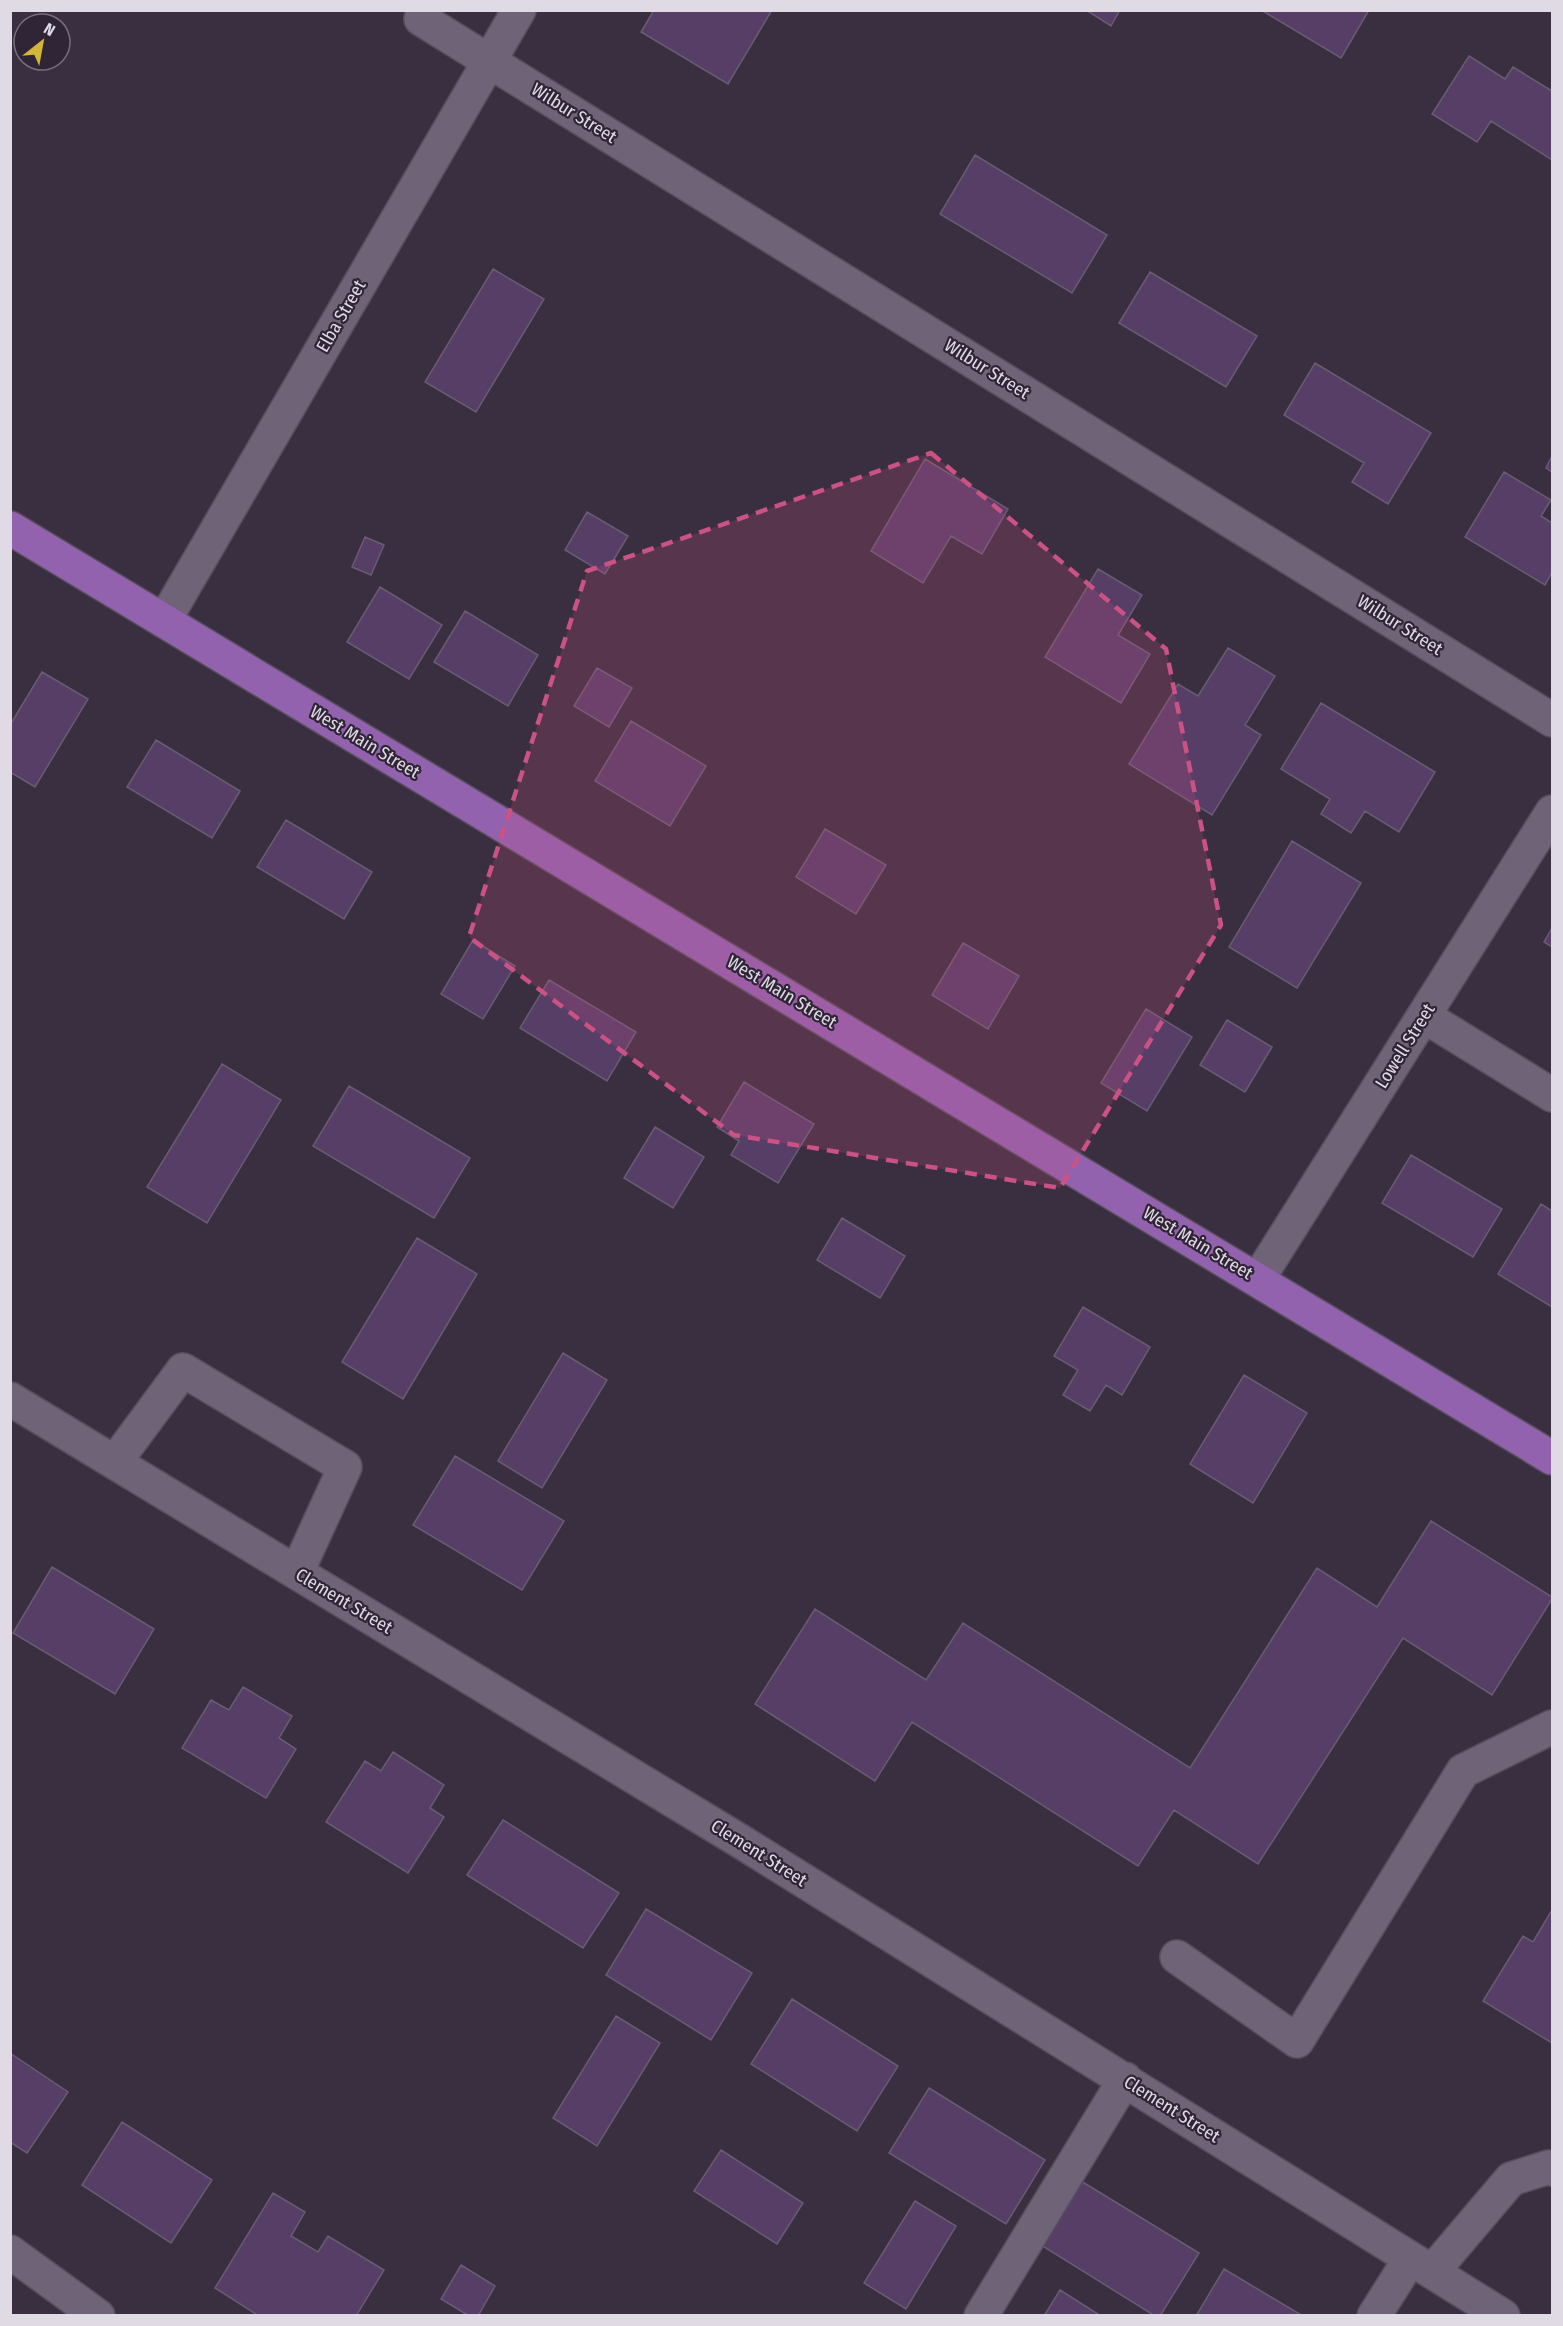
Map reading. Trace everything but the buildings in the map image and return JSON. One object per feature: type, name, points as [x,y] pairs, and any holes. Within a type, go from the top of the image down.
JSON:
[{"type":"main road","name":"West Main Street","points":[[14,537],[164,621],[1552,1458]]},
{"type":"street","name":"Elba Street","points":[[164,621],[519,10]]},
{"type":"street","name":"Wilbur Street","points":[[421,19],[1552,720]]},
{"type":"street","name":"Lowell Street","points":[[1258,1279],[1552,812]]},
{"type":"street","points":[[1424,1016],[1552,1095]]},
{"type":"street","points":[[115,1462],[183,1370],[345,1467],[297,1572]]},
{"type":"street","name":"Clement Street","points":[[10,1399],[740,1841],[1503,2316]]},
{"type":"street","points":[[1177,1957],[1297,2041],[1463,1771],[1552,1727]]},
{"type":"street","points":[[981,2316],[1125,2079]]},
{"type":"street","points":[[1374,2316],[1421,2266],[1511,2180],[1549,2167],[1552,2169]]},
{"type":"street","points":[[10,2252],[98,2316]]},
{"type":"highlighted area","points":[[931,453],[1166,649],[1221,925],[1060,1188],[734,1135],[469,937],[587,571]]}]
